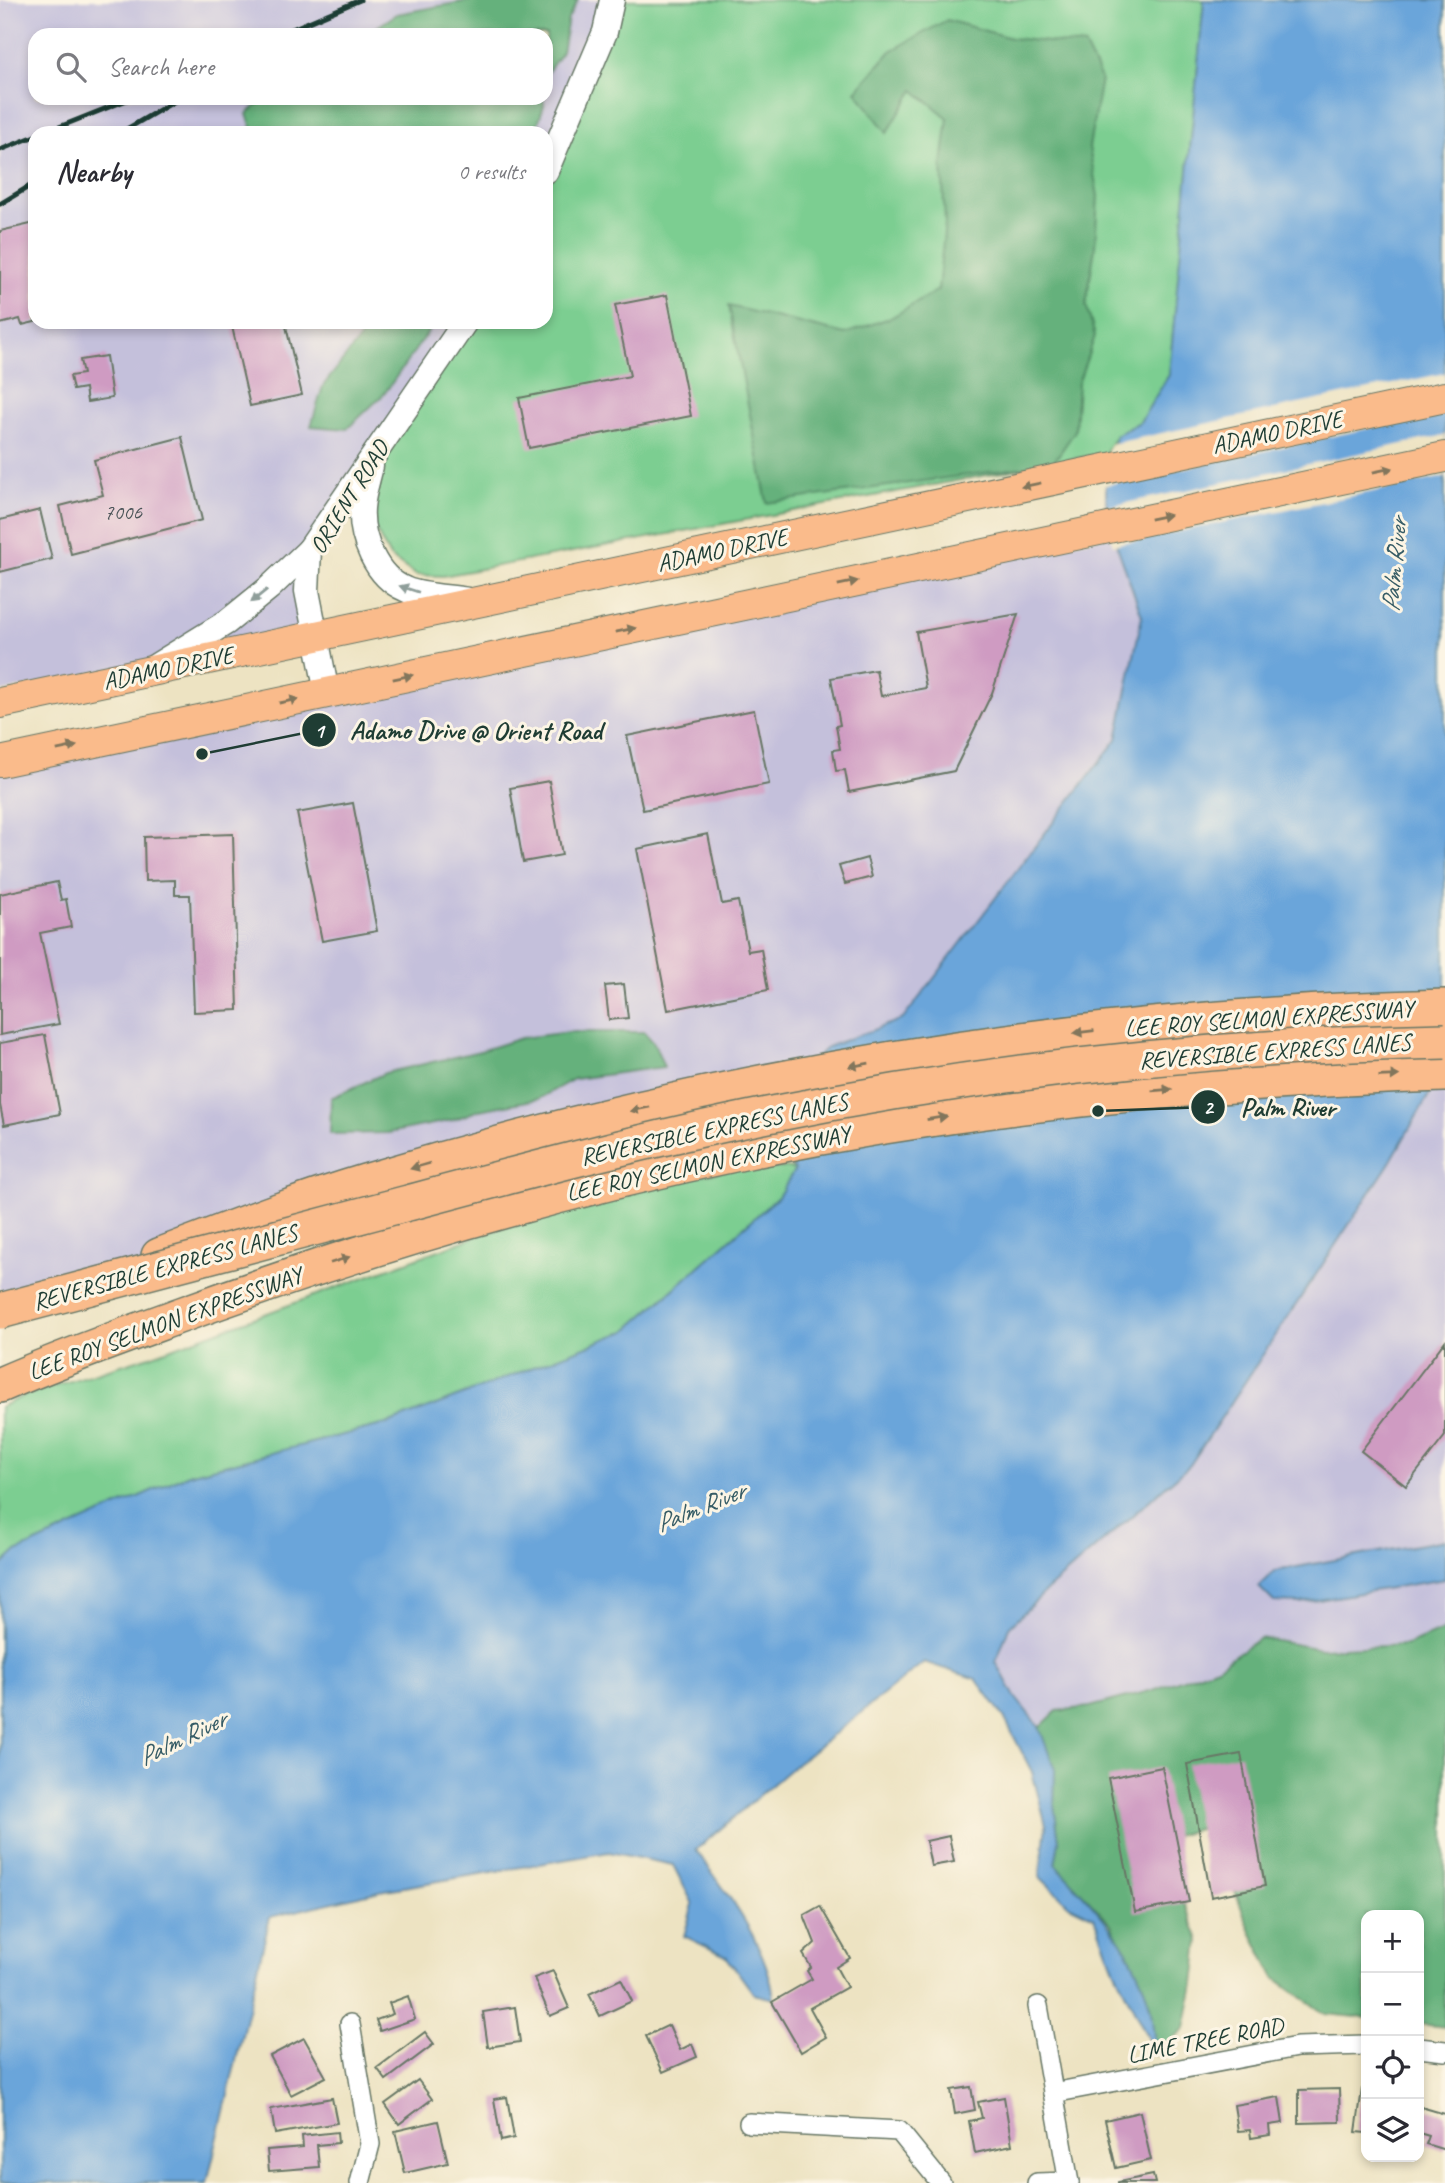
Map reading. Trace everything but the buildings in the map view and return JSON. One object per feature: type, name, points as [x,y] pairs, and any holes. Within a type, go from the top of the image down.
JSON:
[{"type":"highway","name":"LEE ROY SELMON EXPRESSWAY","points":[[0,1318],[124,1268],[362,1183],[551,1131],[707,1094],[922,1055],[1127,1027],[1257,1016],[1445,1007]]},
{"type":"highway","name":"REVERSIBLE EXPRESS LANES","points":[[0,1311],[544,1167],[710,1127],[818,1105],[997,1077],[1174,1056],[1306,1046],[1445,1041]]},
{"type":"highway","name":"LEE ROY SELMON EXPRESSWAY","points":[[0,1385],[186,1313],[375,1248],[592,1187],[749,1151],[890,1125],[1117,1095],[1345,1077],[1445,1074]]},
{"type":"main road","name":"ADAMO DRIVE","points":[[0,703],[1445,397]]},
{"type":"main road","points":[[0,762],[1445,457]]},
{"type":"street","points":[[553,155],[605,32],[612,0]]},
{"type":"street","name":"ORIENT ROAD","points":[[332,692],[315,636],[307,591],[309,550],[461,329]]},
{"type":"street","points":[[373,455],[362,509],[366,538],[373,560],[386,577],[405,590],[476,601]]},
{"type":"street","points":[[143,673],[227,622],[269,589],[309,550]]},
{"type":"street","points":[[1037,2183],[1069,2182],[1038,2007]]},
{"type":"street","points":[[350,2024],[370,2144],[360,2183]]},
{"type":"street","name":"LIME TREE ROAD","points":[[1053,2093],[1297,2047],[1361,2045]]},
{"type":"street","points":[[1424,2049],[1445,2051]]},
{"type":"street","points":[[749,2123],[899,2131],[941,2183]]},
{"type":"shaded area","points":[[0,0],[613,0],[553,143],[553,126],[28,126],[28,329],[455,329],[304,560],[307,628],[0,692]]},
{"type":"shaded area","points":[[1113,535],[1142,616],[1117,739],[903,1019],[827,1047],[803,1071],[0,1314],[0,761]]},
{"type":"shaded area","points":[[1435,1085],[1445,1085],[1445,1668],[1277,1734],[1039,1727],[1015,1697],[996,1662],[1009,1627],[1048,1589],[1190,1465],[1389,1164]]},
{"type":"green space","points":[[472,0],[578,0],[568,19],[562,52],[553,64],[553,28],[376,28],[397,14]]},
{"type":"green space","points":[[622,0],[1204,0],[1169,375],[1140,422],[1116,435],[1105,453],[443,576],[416,575],[390,557],[375,529],[370,479],[460,329],[553,329],[553,163]]},
{"type":"green space","points":[[947,20],[1011,38],[1085,46],[1101,79],[1089,147],[1098,196],[1095,247],[1086,305],[1095,336],[1078,383],[1075,431],[1053,463],[767,503],[729,306],[845,334],[892,317],[938,290],[945,223],[942,165],[948,118],[914,90],[887,133],[856,91],[891,51]]},
{"type":"green space","points":[[257,105],[544,105],[537,126],[251,126],[247,114]]},
{"type":"green space","points":[[368,329],[430,329],[384,394],[347,429],[311,426],[323,386]]},
{"type":"green space","points":[[570,1032],[644,1032],[654,1043],[664,1067],[574,1079],[538,1099],[479,1110],[453,1120],[388,1133],[330,1134],[331,1098],[385,1073],[480,1051],[521,1038]]},
{"type":"green space","points":[[748,1166],[796,1169],[778,1197],[626,1331],[390,1423],[189,1474],[16,1552],[0,1567],[0,1407],[23,1396],[150,1356],[488,1232],[650,1185]]},
{"type":"green space","points":[[1445,1629],[1445,2027],[1424,2025],[1424,1910],[1361,1910],[1361,2018],[1325,2014],[1275,1978],[1251,1932],[1209,1826],[1176,1835],[1168,1862],[1199,1940],[1185,2028],[1156,2055],[1150,2006],[1111,1924],[1055,1864],[1059,1841],[1054,1806],[1055,1770],[1039,1728],[1057,1711],[1090,1707],[1153,1690],[1217,1667],[1260,1638],[1321,1649],[1407,1645]]},
{"type":"water","name":"Palm River","points":[[1204,0],[1445,0],[1445,1067],[1389,1164],[1190,1465],[1048,1589],[1009,1627],[996,1662],[1015,1697],[1039,1727],[1055,1770],[1054,1806],[1059,1841],[1055,1864],[1112,1929],[1135,1966],[1150,2007],[1156,2055],[1114,1969],[1094,1917],[1069,1905],[1040,1877],[1046,1825],[1032,1772],[1004,1717],[976,1679],[924,1662],[788,1771],[696,1850],[733,1902],[755,1939],[764,1959],[774,1999],[754,1994],[726,1956],[684,1936],[693,1904],[673,1865],[609,1852],[380,1891],[270,1917],[207,2183],[0,2183],[0,1567],[16,1552],[189,1474],[390,1423],[626,1331],[778,1197],[795,1169],[763,1134],[788,1087],[827,1047],[903,1019],[1117,739],[1142,616],[1106,515],[1106,467],[1116,435],[1140,422],[1169,375]]},
{"type":"water","points":[[1445,1540],[1445,1579],[1300,1603],[1274,1602],[1259,1587],[1275,1571]]},
{"type":"pier","points":[[1445,373],[1445,412],[1102,486],[1103,466],[1110,444]]},
{"type":"pier","points":[[1445,435],[1445,477],[1113,545],[1102,515],[1102,508]]},
{"type":"railway","points":[[294,28],[360,0]]},
{"type":"railway","points":[[62,126],[114,105]]},
{"type":"railway","points":[[132,126],[168,105]]},
{"type":"railway","points":[[0,150],[28,139]]},
{"type":"railway","points":[[0,204],[28,187]]},
{"type":"place","name":"Adamo Drive @ Orient Road","points":[[202,754]]},
{"type":"place","name":"Palm River","points":[[1098,1111]]}]
